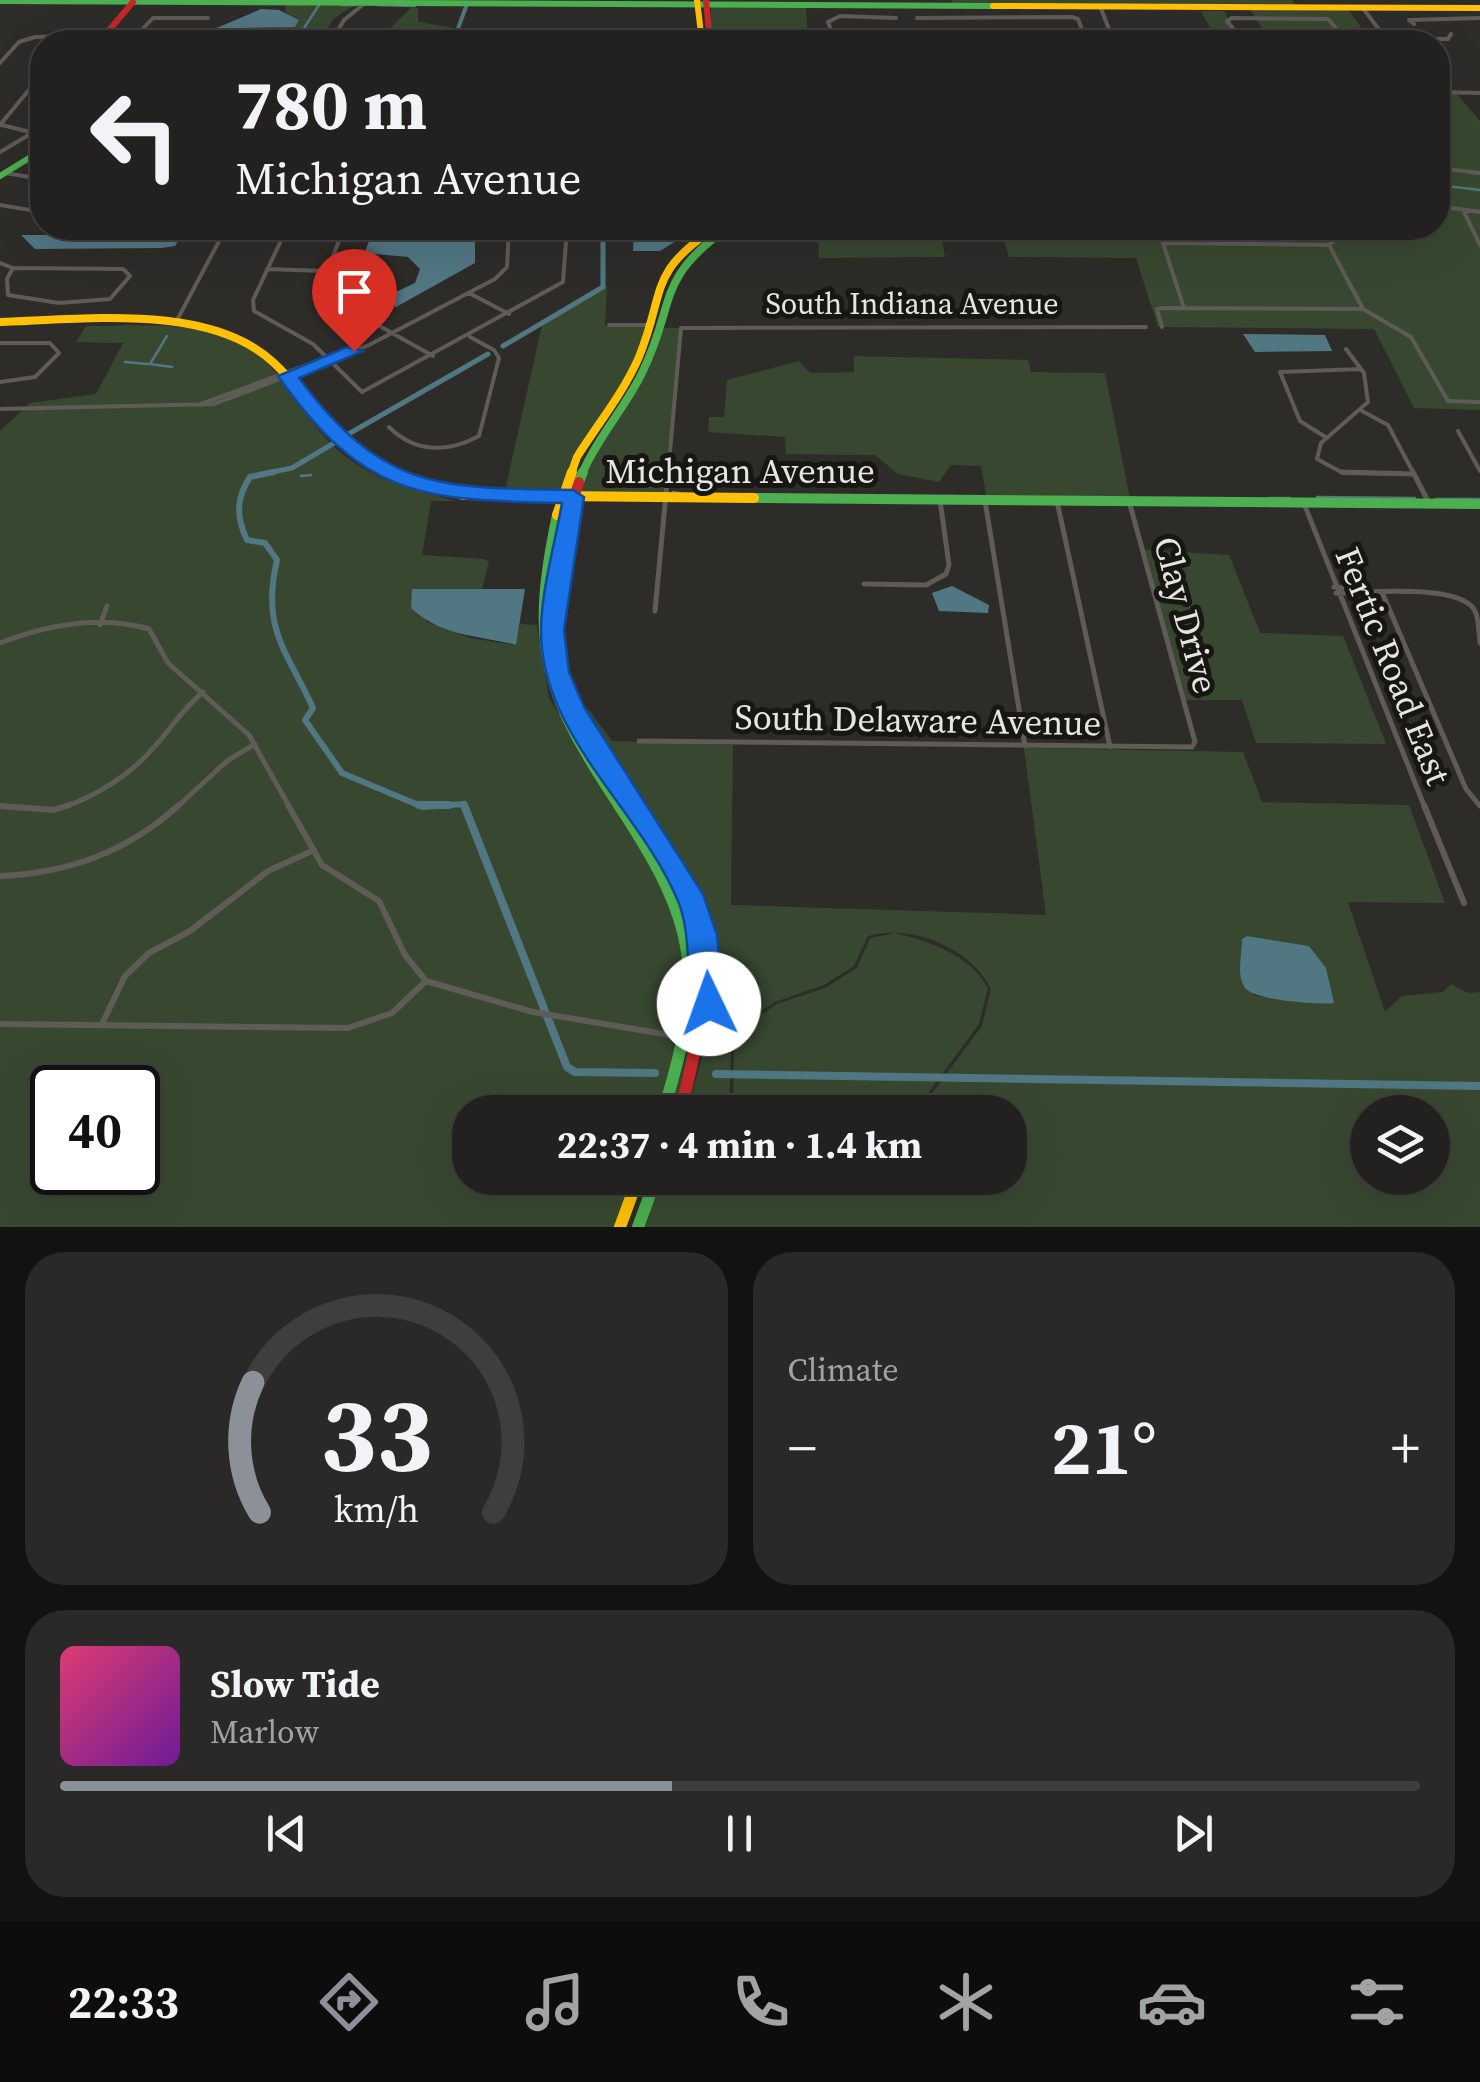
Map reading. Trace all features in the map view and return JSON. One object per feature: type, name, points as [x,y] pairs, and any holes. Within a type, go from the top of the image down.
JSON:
[{"type":"street","points":[[0,1],[701,2],[855,10],[1049,11],[1076,18],[1082,30]]},
{"type":"street","points":[[109,30],[133,2]]},
{"type":"street","points":[[701,2],[704,30]]},
{"type":"street","points":[[339,30],[368,3]]},
{"type":"street","points":[[1100,6],[1109,30]]},
{"type":"street","points":[[917,18],[1100,6],[1362,6],[1478,12]]},
{"type":"street","points":[[1283,6],[1290,18]]},
{"type":"street","points":[[1362,6],[1379,30]]},
{"type":"street","points":[[837,30],[829,29],[830,19],[855,10],[896,18]]},
{"type":"street","points":[[1414,24],[1409,20],[1478,12]]},
{"type":"street","points":[[141,30],[154,18],[208,18]]},
{"type":"street","points":[[1234,30],[1227,21],[1290,18],[1328,19],[1338,30]]},
{"type":"street","points":[[1450,38],[1451,34]]},
{"type":"street","points":[[0,62],[23,40],[30,40]]},
{"type":"street","points":[[30,89],[0,125],[30,132]]},
{"type":"street","points":[[1450,92],[1480,92]]},
{"type":"street","points":[[0,152],[30,133]]},
{"type":"street","points":[[3,174],[30,157]]},
{"type":"street","points":[[1450,169],[1480,173]]},
{"type":"street","points":[[3,174],[30,177]]},
{"type":"street","points":[[0,204],[30,210]]},
{"type":"street","points":[[1450,208],[1480,212]]},
{"type":"street","points":[[1463,210],[1466,224],[1480,245]]},
{"type":"street","points":[[176,324],[220,240]]},
{"type":"street","points":[[281,240],[253,300],[254,311],[300,335],[329,359],[353,388],[362,392],[563,282],[566,240]]},
{"type":"street","points":[[339,240],[319,292],[433,356]]},
{"type":"street","points":[[0,409],[214,404],[285,373],[354,351],[468,293],[507,267],[508,240]]},
{"type":"street","points":[[668,1095],[688,1038],[694,968],[677,900],[564,720],[543,672],[540,630],[560,497],[575,460],[637,361],[662,271],[695,240]]},
{"type":"street","points":[[685,1095],[706,1027],[708,966],[704,935],[674,864],[584,728],[557,672],[552,630],[573,497],[598,437],[642,372],[656,336],[662,293],[674,268],[687,253],[708,240]]},
{"type":"street","points":[[1184,308],[1162,248],[1168,242],[1328,245],[1333,240]]},
{"type":"street","points":[[1328,245],[1364,309]]},
{"type":"street","points":[[0,263],[13,268],[122,268],[130,276],[120,292],[100,302],[28,301],[8,295],[7,279],[13,268]]},
{"type":"street","points":[[268,269],[383,273]]},
{"type":"street","points":[[468,293],[509,314]]},
{"type":"street","points":[[1162,326],[1157,309],[1364,309],[1410,336],[1448,401],[1480,402]]},
{"type":"street","name":"Michigan Avenue","points":[[0,322],[176,324],[234,338],[266,355],[285,373],[346,447],[383,472],[463,494],[1480,504]]},
{"type":"street","points":[[609,324],[648,326],[656,336]]},
{"type":"street","name":"South Indiana Avenue","points":[[665,498],[680,330],[689,325],[1146,327]]},
{"type":"street","points":[[390,426],[406,442],[425,448],[456,446],[479,436],[499,358],[494,350],[468,336]]},
{"type":"street","points":[[0,343],[50,344],[60,353],[46,374],[35,380],[0,382]]},
{"type":"street","points":[[1346,348],[1370,392],[1362,411],[1328,438],[1316,454],[1329,469],[1414,474]]},
{"type":"street","points":[[1328,438],[1300,420],[1280,372],[1361,370]]},
{"type":"street","points":[[1362,411],[1388,424],[1429,503]]},
{"type":"street","points":[[1458,431],[1480,471]]},
{"type":"street","points":[[654,612],[665,498]]},
{"type":"street","points":[[864,584],[926,584],[946,574],[949,564],[940,500]]},
{"type":"street","points":[[985,501],[1025,746]]},
{"type":"street","points":[[1058,501],[1110,747]]},
{"type":"street","name":"Clay Drive","points":[[1129,501],[1194,742]]},
{"type":"street","name":"Fertic Road East","points":[[1304,502],[1335,590],[1464,903]]},
{"type":"street","points":[[1335,590],[1457,596],[1476,612],[1480,643]]},
{"type":"street","points":[[1378,592],[1466,789],[1480,806]]},
{"type":"street","points":[[100,625],[108,606]]},
{"type":"street","points":[[0,633],[3,642],[47,627],[149,628],[168,663],[236,720],[255,744],[322,865],[379,901],[405,955],[426,981],[559,1018],[688,1038]]},
{"type":"street","points":[[0,806],[54,810],[92,798],[155,746],[174,717],[203,692]]},
{"type":"street","name":"South Delaware Avenue","points":[[639,741],[1182,748],[1194,742]]},
{"type":"street","points":[[0,876],[83,867],[135,842],[230,758],[255,744]]},
{"type":"street","points":[[101,1025],[126,976],[149,953],[190,931],[268,870],[314,850]]},
{"type":"street","points":[[0,1024],[368,1026],[395,1014],[426,981]]},
{"type":"street","points":[[620,1227],[632,1195]]},
{"type":"street","points":[[638,1227],[650,1195]]},
{"type":"green space","points":[[952,0],[1292,0],[1296,7],[1346,7],[1363,30],[1263,30],[1248,6],[952,4]]},
{"type":"green space","points":[[286,5],[353,6],[333,19],[327,30],[237,30],[295,27],[299,20],[285,12]]},
{"type":"green space","points":[[711,5],[810,6],[806,9],[807,30],[711,30]]},
{"type":"green space","points":[[412,7],[418,9],[418,22],[455,28],[455,30],[388,30]]},
{"type":"green space","points":[[1201,11],[1224,11],[1234,30],[1211,30]]},
{"type":"green space","points":[[1450,93],[1456,93],[1480,121],[1480,410],[1414,408],[1374,329],[1158,327],[1136,258],[1009,257],[1004,240],[1450,240]]},
{"type":"green space","points":[[818,240],[942,240],[945,257],[819,258]]},
{"type":"green space","points":[[607,285],[605,326],[645,327],[628,371],[558,495],[504,495],[542,325]]},
{"type":"green space","points":[[86,326],[162,326],[219,334],[254,351],[345,456],[385,479],[457,501],[431,501],[422,555],[489,562],[482,589],[413,589],[427,622],[470,638],[515,645],[520,624],[537,625],[549,698],[673,901],[689,968],[677,1066],[665,1095],[452,1095],[452,1195],[627,1195],[615,1227],[0,1227],[0,431],[30,403],[96,394],[123,343],[76,342]]},
{"type":"green space","points":[[661,328],[681,328],[663,497],[577,495],[587,465],[631,396]]},
{"type":"green space","points":[[854,356],[1028,360],[1031,372],[1105,373],[1130,499],[987,499],[981,466],[951,465],[939,482],[898,474],[875,455],[786,454],[785,437],[708,432],[709,417],[724,417],[727,380],[799,361],[810,373],[854,372]]},
{"type":"green space","points":[[1145,550],[1229,555],[1260,633],[1343,636],[1386,744],[1256,743],[1242,700],[1186,700]]},
{"type":"green space","points":[[544,626],[549,627],[556,686],[647,829],[694,916],[705,1004],[680,1095],[672,1095],[689,1042],[696,984],[691,934],[674,889],[588,754],[555,697],[547,672]]},
{"type":"green space","points":[[573,702],[589,710],[612,741],[733,745],[731,905],[1046,915],[1024,748],[1243,752],[1262,802],[1409,805],[1445,903],[1348,902],[1385,1012],[1402,996],[1443,992],[1451,984],[1468,993],[1480,992],[1480,1227],[643,1227],[655,1195],[1027,1195],[1027,1095],[931,1095],[982,1026],[991,989],[969,961],[921,936],[868,936],[854,966],[824,985],[775,1002],[732,1029],[730,1095],[690,1095],[705,1044],[712,986],[706,937],[692,892],[669,849]],"holes":[[[1247,936],[1309,946],[1283,998],[1255,996],[1240,970],[1242,939]]]},
{"type":"green space","points":[[895,933],[935,945],[971,966],[988,988],[979,1024],[927,1095],[733,1095],[734,1032],[777,1004],[825,988],[857,968],[870,938]]},
{"type":"water","points":[[261,9],[279,10],[299,20],[295,27],[212,30]]},
{"type":"water","points":[[21,235],[30,235],[30,240],[179,240],[175,246],[162,248],[35,249]]},
{"type":"water","points":[[370,240],[475,240],[475,263],[396,307],[383,298],[415,283],[420,269],[408,257],[364,253]]},
{"type":"water","points":[[633,240],[678,240],[660,251],[633,251]]},
{"type":"water","points":[[1243,334],[1325,335],[1332,351],[1255,352]]},
{"type":"water","points":[[952,586],[989,605],[988,613],[939,611],[932,593]]},
{"type":"water","points":[[412,589],[525,589],[516,645],[435,625],[411,608]]},
{"type":"water","points":[[1247,936],[1309,946],[1326,968],[1334,1003],[1273,999],[1245,988],[1240,964],[1242,939]]},
{"type":"waterway","points":[[457,30],[467,4]]},
{"type":"waterway","points":[[303,30],[319,5]]},
{"type":"waterway","points":[[342,5],[355,5]]},
{"type":"waterway","points":[[378,5],[415,6]]},
{"type":"waterway","points":[[1450,186],[1480,190]]},
{"type":"waterway","points":[[503,346],[603,287],[603,240]]},
{"type":"waterway","points":[[167,336],[150,364],[172,367]]},
{"type":"waterway","points":[[345,436],[488,354]]},
{"type":"waterway","points":[[125,362],[148,364]]},
{"type":"waterway","points":[[262,474],[292,468],[334,443]]},
{"type":"waterway","points":[[274,472],[250,477],[242,492],[239,515],[247,540],[265,543],[277,560],[274,622],[313,708],[305,720],[342,773],[423,807],[465,807]]},
{"type":"waterway","points":[[301,476],[311,475]]},
{"type":"waterway","points":[[673,492],[679,493]]},
{"type":"waterway","points":[[1317,497],[1415,498]]},
{"type":"waterway","points":[[1269,498],[1290,498]]},
{"type":"waterway","points":[[1436,499],[1480,499]]},
{"type":"waterway","points":[[419,805],[449,805]]},
{"type":"waterway","points":[[465,807],[567,1067],[575,1072],[655,1073]]},
{"type":"waterway","points":[[716,1074],[1480,1086]]},
{"type":"traffic: fast","points":[[0,1],[993,6]]},
{"type":"traffic: fast","points":[[0,176],[30,157]]},
{"type":"traffic: fast","points":[[579,482],[592,453],[641,375],[673,279],[684,263],[711,240]]},
{"type":"traffic: fast","points":[[754,498],[1480,504]]},
{"type":"traffic: fast","points":[[557,515],[541,610],[542,647],[550,681],[581,746],[664,877],[686,933],[692,979],[690,1001],[668,1095]]},
{"type":"traffic: fast","points":[[638,1227],[650,1195]]},
{"type":"traffic: slow","points":[[697,0],[701,30]]},
{"type":"traffic: slow","points":[[993,6],[1480,8]]},
{"type":"traffic: slow","points":[[557,515],[577,457],[638,359],[664,272],[697,240]]},
{"type":"traffic: slow","points":[[0,322],[131,319],[164,321],[227,335],[273,361],[328,427],[362,455],[420,483],[463,495],[754,498]]},
{"type":"traffic: slow","points":[[620,1227],[632,1195]]},
{"type":"traffic: jam","points":[[706,0],[709,30]]},
{"type":"traffic: jam","points":[[109,30],[133,2]]},
{"type":"traffic: jam","points":[[579,482],[553,588],[553,653],[574,710],[664,851],[684,889],[697,926],[704,965],[703,1007],[685,1095]]},
{"type":"route","points":[[354,351],[288,376],[346,447],[366,462],[433,489],[502,497],[573,497],[552,630],[557,672],[573,710],[690,894],[704,935],[709,1004]]}]
